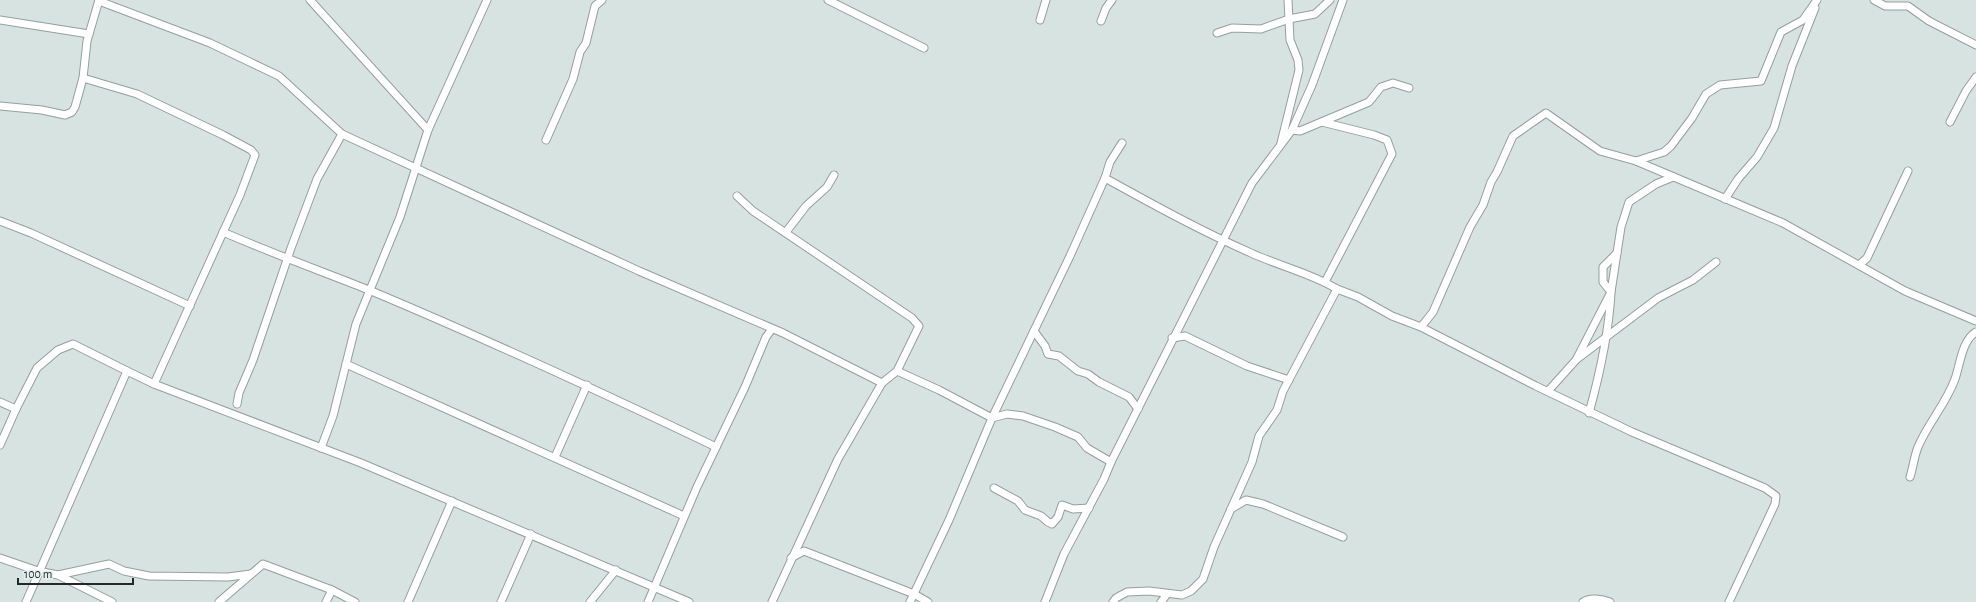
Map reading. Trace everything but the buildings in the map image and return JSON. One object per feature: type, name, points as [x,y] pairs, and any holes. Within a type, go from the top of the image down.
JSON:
[{"type":"street","points":[[0,106],[42,110],[65,115],[72,112],[75,107],[83,78],[89,34],[99,0],[210,43],[279,76],[342,134],[639,271],[738,312],[882,382]]},
{"type":"street","points":[[310,0],[428,130]]},
{"type":"street","points":[[321,448],[333,416],[356,324],[400,217],[428,130],[487,0]]},
{"type":"street","points":[[546,140],[572,79],[580,52],[586,43],[595,6],[602,0]]},
{"type":"street","points":[[828,0],[924,48]]},
{"type":"street","points":[[1040,20],[1046,0]]},
{"type":"street","points":[[1101,21],[1106,8],[1112,0]]},
{"type":"street","points":[[1280,145],[1299,70],[1298,60],[1290,40],[1288,0]]},
{"type":"street","points":[[1217,33],[1232,28],[1261,29],[1289,19],[1315,14],[1330,0]]},
{"type":"street","points":[[1045,602],[1064,554],[1104,479],[1172,338],[1224,240],[1252,183],[1292,130],[1312,85],[1343,0]]},
{"type":"street","points":[[1636,161],[1664,152],[1671,146],[1692,118],[1706,94],[1720,85],[1761,81],[1781,32],[1803,20],[1817,0]]},
{"type":"street","points":[[1725,199],[1738,179],[1757,157],[1774,128],[1792,66],[1817,0]]},
{"type":"street","points":[[1874,0],[1885,6],[1908,6],[1930,21],[1976,45]]},
{"type":"street","points":[[0,20],[89,34]]},
{"type":"street","points":[[1950,122],[1966,91],[1976,77]]},
{"type":"street","points":[[83,78],[137,94],[223,134],[251,150],[254,155],[240,195],[154,384]]},
{"type":"street","points":[[1292,130],[1300,131],[1369,102],[1381,86],[1393,83],[1409,88]]},
{"type":"street","points":[[1421,327],[1433,312],[1470,227],[1483,205],[1490,182],[1498,172],[1512,136],[1546,113],[1600,151],[1636,161],[1783,223],[1905,290],[1976,321]]},
{"type":"street","points":[[1322,122],[1374,135],[1387,140],[1392,154],[1325,282]]},
{"type":"street","points":[[237,404],[239,393],[253,360],[317,179],[342,134]]},
{"type":"street","points":[[910,602],[949,520],[992,418],[1105,178],[1110,162],[1122,143]]},
{"type":"street","points":[[1859,265],[1867,258],[1908,171]]},
{"type":"street","points":[[786,232],[806,206],[827,186],[834,175]]},
{"type":"street","points":[[1590,413],[1607,337],[1611,292],[1621,227],[1629,202],[1656,184],[1673,177]]},
{"type":"street","points":[[1105,178],[1250,253],[1325,282],[1358,297],[1392,316],[1421,327],[1536,386],[1549,390],[1590,413],[1765,488],[1776,496],[1775,504],[1729,602]]},
{"type":"street","points":[[737,196],[753,211],[912,318],[919,326],[897,370],[882,382],[838,459],[772,602]]},
{"type":"street","points":[[0,221],[31,233],[190,306]]},
{"type":"street","points":[[223,232],[369,290],[587,385],[716,447]]},
{"type":"street","points":[[1611,292],[1603,282],[1603,267],[1617,253]]},
{"type":"street","points":[[1549,390],[1576,360],[1658,298],[1693,280],[1716,262]]},
{"type":"street","points":[[1113,602],[1116,598],[1127,592],[1149,591],[1182,596],[1191,591],[1204,579],[1214,547],[1252,462],[1259,436],[1277,410],[1289,380],[1338,289]]},
{"type":"street","points":[[1576,360],[1611,292]]},
{"type":"street","points":[[648,602],[684,516],[745,386],[766,337],[772,329]]},
{"type":"street","points":[[1034,331],[1045,346],[1048,354],[1059,356],[1078,371],[1088,374],[1099,382],[1129,397],[1138,409]]},
{"type":"street","points":[[1910,477],[1918,448],[1946,398],[1955,379],[1961,358],[1972,335],[1976,332]]},
{"type":"street","points":[[1172,338],[1185,336],[1247,366],[1289,380]]},
{"type":"street","points":[[0,445],[16,408],[37,368],[58,350],[73,344],[154,384],[321,448],[452,501],[655,586],[689,602]]},
{"type":"street","points":[[346,364],[684,516]]},
{"type":"street","points":[[897,370],[992,418],[1007,414],[1023,416],[1055,427],[1078,437],[1087,448],[1111,462]]},
{"type":"street","points":[[26,602],[38,571],[127,371]]},
{"type":"street","points":[[555,457],[587,385]]},
{"type":"street","points":[[0,402],[16,408]]},
{"type":"street","points":[[994,488],[1018,501],[1025,510],[1041,516],[1052,524],[1058,517],[1062,505],[1073,509],[1089,508]]},
{"type":"street","points":[[1231,509],[1246,500],[1263,504],[1343,536]]},
{"type":"street","points":[[408,602],[452,501]]},
{"type":"street","points":[[501,602],[531,534]]},
{"type":"street","points":[[791,558],[804,551],[914,594],[928,602]]},
{"type":"street","points":[[0,558],[38,571],[58,575],[112,602]]},
{"type":"street","points":[[58,575],[109,564],[124,571],[149,576],[228,577],[251,574]]},
{"type":"street","points":[[219,602],[263,564],[332,590],[355,602]]},
{"type":"street","points":[[590,602],[616,570]]},
{"type":"street","points":[[326,602],[332,590]]},
{"type":"street","points":[[1162,602],[1167,594]]},
{"type":"street","points":[[1583,602],[1587,599],[1604,600],[1610,602]]}]
